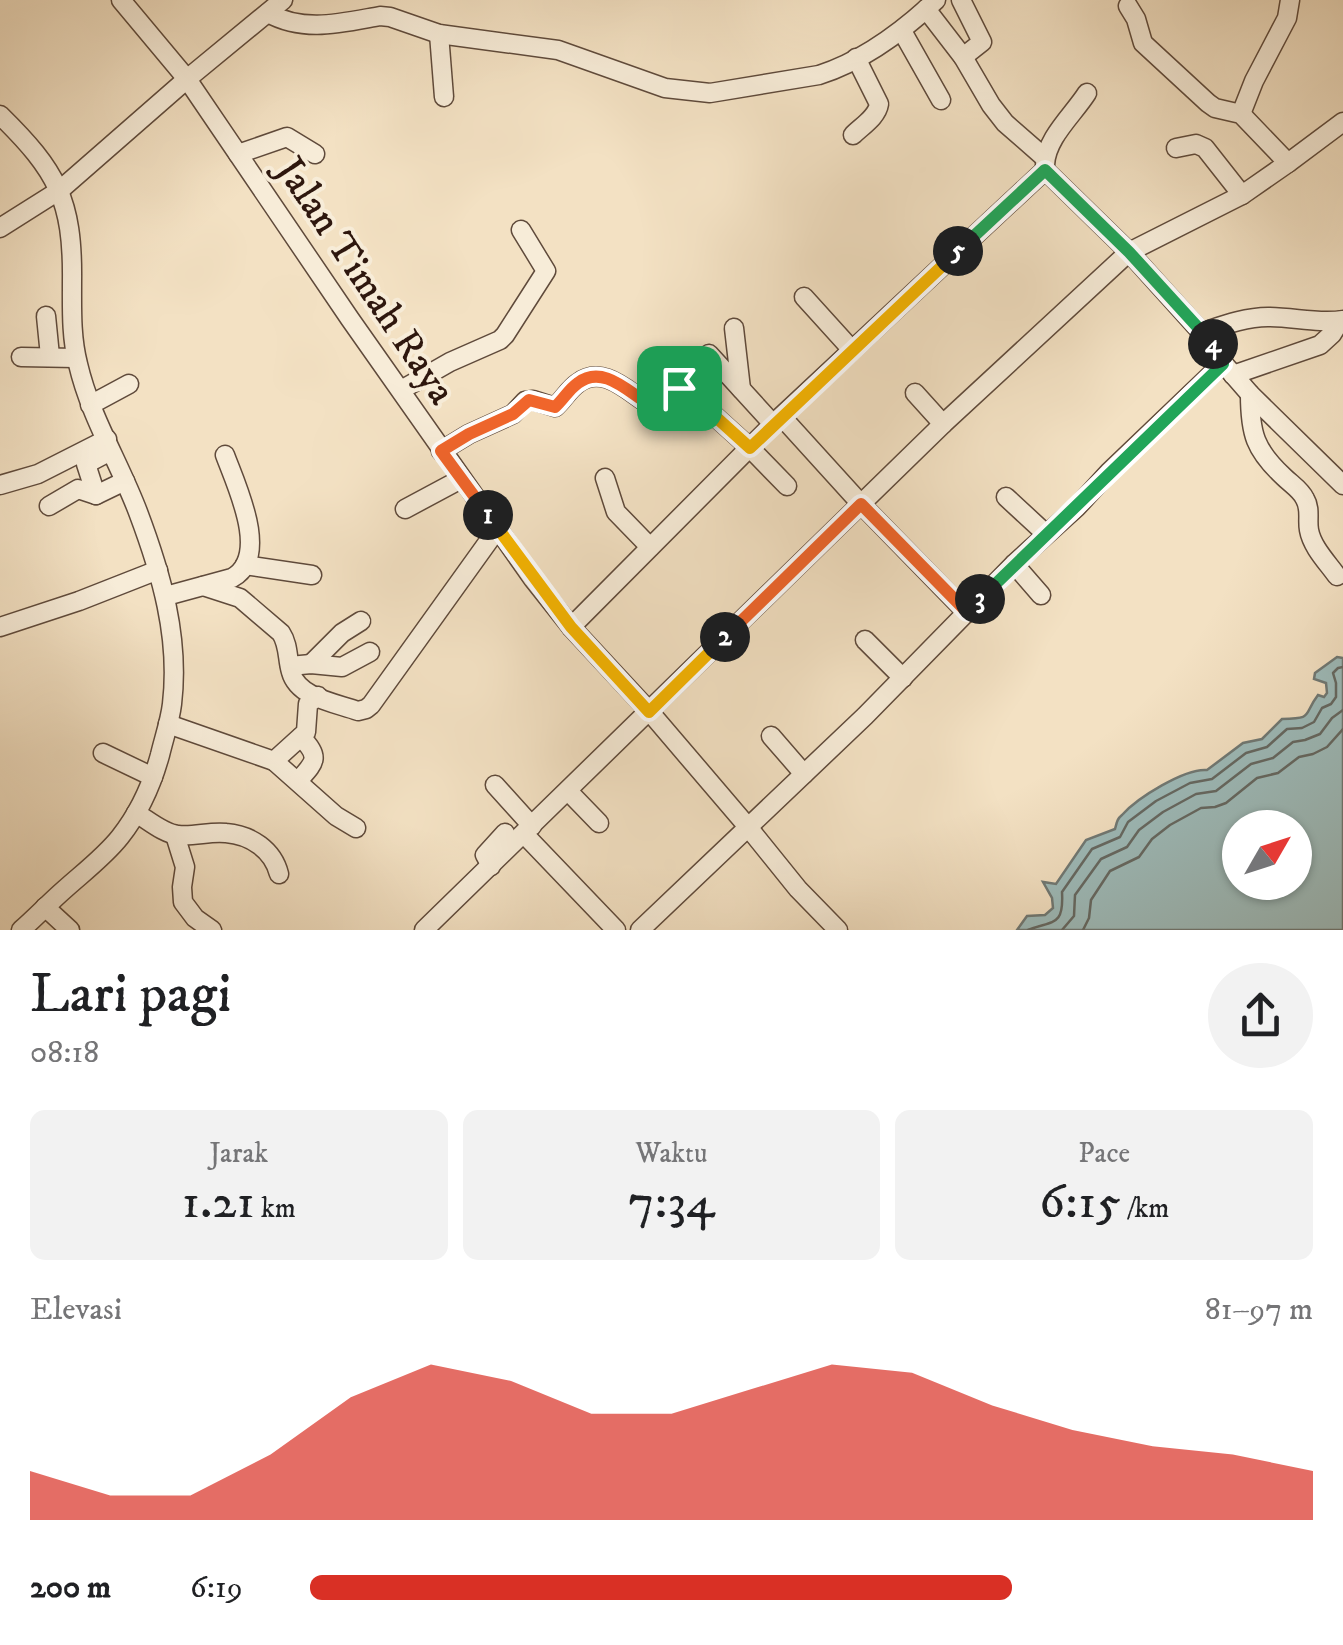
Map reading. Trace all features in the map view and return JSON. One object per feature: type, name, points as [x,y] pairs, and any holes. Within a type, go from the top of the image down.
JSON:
[{"type":"street","name":"Jalan Timah Raya","points":[[121,0],[187,79],[441,451],[571,627],[649,712],[798,890],[838,930]]},
{"type":"street","points":[[0,228],[60,190],[283,0]]},
{"type":"street","points":[[961,0],[982,42],[964,57]]},
{"type":"street","points":[[1241,114],[1287,18],[1290,0]]},
{"type":"street","points":[[268,13],[287,22],[311,26],[380,16],[393,8],[439,34],[558,50],[664,88],[710,93],[833,71],[902,30],[931,5],[991,105],[1006,123],[1204,332],[1250,394],[1343,485]]},
{"type":"street","points":[[1128,6],[1138,24],[1140,40],[1151,51],[1214,108],[1241,114],[1288,164]]},
{"type":"street","points":[[902,30],[941,100]]},
{"type":"street","points":[[439,34],[444,97]]},
{"type":"street","points":[[852,135],[874,116],[879,104],[856,58]]},
{"type":"street","points":[[571,627],[778,420],[1045,164],[1052,141],[1087,93]]},
{"type":"street","points":[[0,115],[42,160],[60,190],[69,224],[76,358],[90,406],[158,570],[166,596],[173,651],[168,724],[153,778],[136,813],[108,851],[27,928]]},
{"type":"street","points":[[424,930],[491,866],[520,831],[568,791],[943,424],[1129,252],[1242,195],[1343,122]]},
{"type":"street","points":[[238,154],[287,137],[315,154]]},
{"type":"street","points":[[1176,148],[1196,144],[1206,148],[1242,195]]},
{"type":"street","points":[[401,390],[506,335],[546,271],[521,230]]},
{"type":"street","points":[[804,297],[852,350]]},
{"type":"street","points":[[46,316],[50,356]]},
{"type":"street","points":[[1204,332],[1266,317],[1340,330]]},
{"type":"street","points":[[734,328],[742,390]]},
{"type":"street","points":[[640,930],[903,678],[1014,564],[1228,369],[1320,345],[1340,330]]},
{"type":"street","points":[[709,354],[967,612]]},
{"type":"street","points":[[21,357],[76,358]]},
{"type":"street","points":[[441,451],[513,414],[526,401],[555,407],[578,382],[600,376],[652,406],[683,388],[787,486]]},
{"type":"street","points":[[90,406],[130,384]]},
{"type":"street","points":[[915,393],[943,424]]},
{"type":"street","points":[[1250,394],[1257,446],[1263,457],[1304,496],[1309,534],[1337,576]]},
{"type":"street","points":[[0,486],[109,444]]},
{"type":"street","points":[[96,495],[86,464],[109,444]]},
{"type":"street","points":[[166,596],[236,576],[245,565],[247,512],[224,455]]},
{"type":"street","points":[[605,478],[616,512],[650,546]]},
{"type":"street","points":[[405,509],[461,479]]},
{"type":"street","points":[[49,506],[80,489],[96,495],[124,481]]},
{"type":"street","points":[[1006,497],[1046,534]]},
{"type":"street","points":[[203,586],[240,598],[281,633],[298,686],[358,711],[368,708],[498,528]]},
{"type":"street","points":[[1014,564],[1042,595]]},
{"type":"street","points":[[245,565],[312,575]]},
{"type":"street","points":[[0,626],[64,607],[158,570]]},
{"type":"street","points":[[311,664],[361,621]]},
{"type":"street","points":[[865,640],[903,678]]},
{"type":"street","points":[[290,666],[342,667],[370,652]]},
{"type":"street","points":[[274,761],[307,730],[308,704],[318,696]]},
{"type":"street","points":[[168,724],[274,761],[336,816],[356,828]]},
{"type":"street","points":[[771,736],[804,774]]},
{"type":"street","points":[[298,781],[315,757],[302,737]]},
{"type":"street","points":[[102,754],[153,778]]},
{"type":"street","points":[[495,785],[520,831],[616,930]]},
{"type":"street","points":[[568,791],[599,823]]},
{"type":"street","points":[[136,813],[175,836],[227,832],[253,841],[275,860],[279,874]]},
{"type":"street","points":[[175,836],[185,864],[183,902],[195,918],[212,930]]},
{"type":"street","points":[[45,907],[70,930]]},
{"type":"water","points":[[1337,657],[1343,658],[1343,930],[1017,930],[1027,916],[1045,915],[1053,908],[1043,882],[1056,884],[1086,840],[1115,829],[1119,818],[1162,785],[1207,770],[1243,743],[1262,739],[1282,719],[1306,714],[1318,695],[1324,697],[1327,693],[1326,683],[1314,679],[1315,673]]},
{"type":"route","points":[[1045,170],[1204,332],[1220,352],[1223,364],[967,612],[861,504],[649,712],[571,627],[441,451],[513,414],[529,400],[555,407],[578,382],[587,378],[610,379],[649,406],[659,404],[679,388],[750,448],[1045,170]]}]
